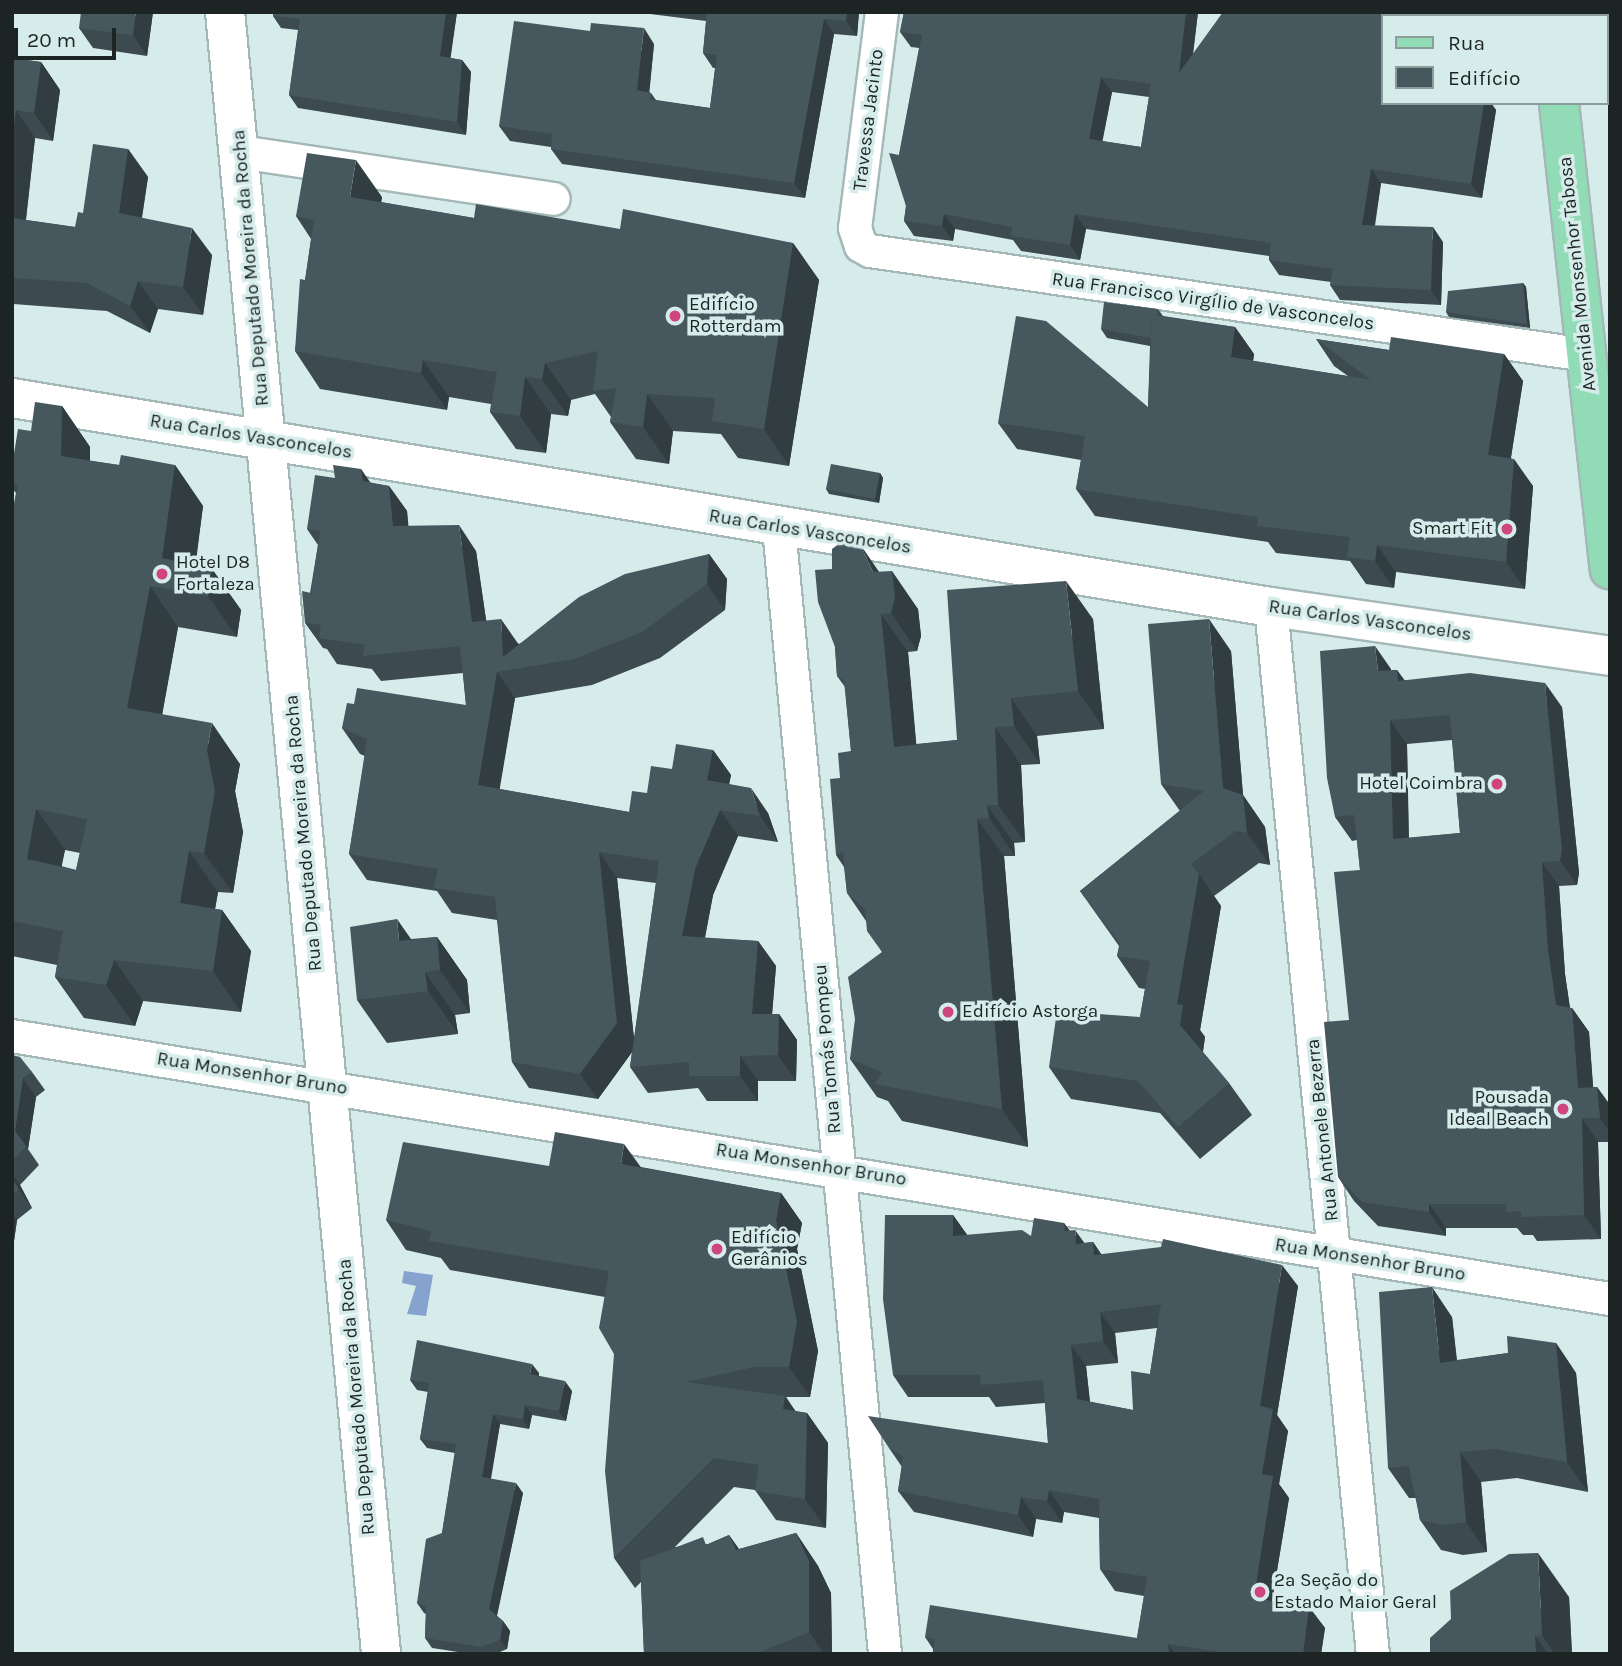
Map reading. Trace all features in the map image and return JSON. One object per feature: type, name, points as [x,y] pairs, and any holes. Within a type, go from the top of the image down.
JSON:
[{"type":"main road","name":"Avenida Monsenhor Tabosa","points":[[1559,105],[1610,569]]},
{"type":"street","name":"Rua Deputado Moreira da Rocha","points":[[225,12],[381,1654]]},
{"type":"street","name":"Travessa Jacinto","points":[[855,228],[882,12]]},
{"type":"street","points":[[240,152],[554,199]]},
{"type":"street","name":"Rua Francisco Virgílio de Vasconcelos","points":[[855,228],[861,246],[870,251],[1586,355]]},
{"type":"street","name":"Rua Carlos Vasconcelos","points":[[12,398],[267,439],[779,528],[1271,607],[1610,656]]},
{"type":"street","name":"Rua Tomás Pompeu","points":[[779,528],[884,1654]]},
{"type":"street","name":"Rua Antonele Bezerra","points":[[1271,607],[1373,1654]]},
{"type":"street","name":"Rua Monsenhor Bruno","points":[[12,1036],[839,1169],[1336,1255],[1610,1299]]},
{"type":"water","points":[[404,1271],[433,1275],[426,1316],[407,1314],[416,1286],[402,1283]]},
{"type":"building","points":[[81,12],[136,12],[133,35],[79,28]]},
{"type":"building","points":[[273,12],[446,12],[440,56],[462,60],[457,122],[289,95],[300,19],[273,16]]},
{"type":"building","points":[[707,12],[847,12],[846,21],[824,19],[794,183],[551,149],[552,134],[499,126],[514,21],[590,31],[591,23],[644,28],[637,90],[651,93],[650,100],[710,108],[717,55],[703,53]]},
{"type":"building","points":[[904,12],[1186,12],[1179,73],[1223,12],[1466,12],[1380,14],[1380,105],[1484,105],[1471,184],[1371,169],[1362,225],[1433,227],[1431,290],[1330,285],[1333,269],[1269,260],[1271,243],[1075,214],[1070,245],[1011,236],[1012,227],[944,214],[942,226],[904,221],[906,206],[889,153],[899,155],[922,35],[900,32]],"holes":[[[1101,77],[1151,84],[1141,147],[1089,139]]]},
{"type":"building","points":[[1610,12],[1610,112],[1608,14],[1590,14]]},
{"type":"building","points":[[12,58],[41,62],[34,113],[16,110],[12,141]]},
{"type":"building","points":[[93,144],[128,149],[119,213],[192,228],[183,287],[138,281],[130,306],[87,283],[12,278],[12,218],[75,227],[78,212],[83,213]]},
{"type":"building","points":[[307,153],[356,160],[350,197],[474,218],[476,204],[620,229],[623,209],[793,243],[764,429],[712,421],[715,398],[647,394],[643,427],[610,422],[616,388],[593,391],[598,351],[545,363],[542,379],[525,377],[520,416],[490,412],[497,372],[423,360],[421,373],[295,351],[300,279],[305,280],[314,220],[296,216]]},
{"type":"building","points":[[1523,283],[1527,324],[1446,312],[1448,291]]},
{"type":"building","points":[[1104,302],[1158,309],[1157,316],[1152,315],[1151,338],[1101,329]]},
{"type":"building","points":[[1152,315],[1235,327],[1231,357],[1371,380],[1316,339],[1389,350],[1391,337],[1504,354],[1488,455],[1514,459],[1506,562],[1377,545],[1375,561],[1347,557],[1350,537],[1257,526],[1258,517],[1076,489],[1085,436],[998,423],[1016,316],[1046,321],[1148,407]]},
{"type":"building","points":[[35,402],[62,406],[61,456],[119,465],[121,455],[175,465],[162,558],[212,569],[208,596],[150,586],[127,708],[212,723],[207,750],[215,791],[204,853],[189,851],[180,903],[222,910],[213,971],[114,960],[106,985],[55,977],[63,931],[12,921],[12,515],[18,485],[12,484],[12,466],[18,429],[31,431]],"holes":[[[36,809],[87,819],[76,870],[27,859]]]},
{"type":"building","points":[[831,464],[880,473],[875,499],[826,489]]},
{"type":"building","points":[[333,465],[361,469],[363,481],[389,486],[393,526],[459,525],[472,622],[501,619],[503,657],[579,597],[625,574],[709,554],[707,584],[642,632],[574,659],[497,672],[478,785],[629,812],[632,791],[647,793],[651,766],[672,769],[676,744],[713,750],[707,780],[751,788],[760,816],[720,810],[695,869],[682,936],[758,941],[752,1014],[779,1014],[778,1055],[740,1056],[740,1076],[689,1076],[689,1062],[630,1067],[659,861],[599,852],[617,1023],[580,1074],[512,1062],[495,897],[434,888],[438,869],[349,854],[367,739],[342,728],[347,703],[354,704],[357,688],[466,705],[460,646],[363,656],[365,645],[319,638],[321,625],[305,623],[302,591],[311,593],[320,531],[307,529],[315,475],[335,478]]},
{"type":"building","points":[[848,537],[860,544],[873,572],[892,571],[895,598],[891,613],[881,614],[894,747],[957,740],[947,590],[1066,581],[1078,691],[1011,698],[1014,726],[995,727],[998,805],[987,805],[989,818],[977,819],[1002,1109],[875,1084],[882,1072],[850,1059],[855,1019],[848,977],[882,952],[867,931],[865,909],[847,893],[843,852],[836,855],[830,779],[840,778],[838,753],[851,751],[844,681],[837,676],[835,647],[818,602],[815,570],[832,569],[832,549]]},
{"type":"building","points":[[1209,619],[1223,788],[1243,795],[1247,833],[1236,831],[1191,864],[1199,874],[1177,1004],[1183,1005],[1180,1025],[1229,1083],[1178,1127],[1138,1081],[1049,1067],[1057,1011],[1140,1017],[1150,961],[1117,956],[1120,944],[1080,891],[1204,791],[1161,784],[1148,624]]},
{"type":"building","points":[[1375,646],[1378,671],[1397,670],[1398,681],[1470,673],[1545,683],[1562,849],[1560,861],[1542,862],[1548,950],[1556,1005],[1572,1008],[1578,1088],[1597,1087],[1600,1118],[1582,1118],[1584,1215],[1521,1217],[1521,1211],[1506,1212],[1506,1204],[1429,1204],[1429,1212],[1362,1202],[1338,1177],[1324,1022],[1349,1020],[1334,872],[1360,870],[1354,815],[1335,817],[1327,778],[1320,651]],"holes":[[[1450,715],[1460,833],[1393,839],[1390,720]]]},
{"type":"building","points":[[397,919],[399,941],[437,937],[440,970],[425,972],[428,991],[357,1000],[350,927]]},
{"type":"building","points":[[12,1055],[20,1057],[32,1072],[23,1078],[15,1131],[26,1146],[12,1161]]},
{"type":"building","points":[[555,1132],[624,1144],[621,1164],[781,1193],[776,1220],[797,1322],[789,1367],[754,1367],[686,1382],[785,1396],[783,1409],[807,1413],[805,1499],[755,1491],[759,1465],[714,1458],[614,1558],[605,1471],[614,1354],[599,1328],[609,1271],[429,1241],[431,1231],[386,1220],[403,1142],[549,1166]]},
{"type":"building","points":[[12,1177],[19,1190],[12,1195]]},
{"type":"building","points":[[885,1215],[953,1215],[953,1236],[1022,1230],[1031,1236],[1034,1218],[1064,1223],[1065,1231],[1075,1230],[1076,1244],[1093,1242],[1094,1255],[1161,1247],[1163,1239],[1282,1265],[1260,1406],[1273,1409],[1262,1474],[1273,1476],[1254,1598],[1309,1607],[1303,1654],[1234,1654],[1168,1644],[1169,1654],[933,1654],[935,1639],[925,1637],[930,1605],[1137,1638],[1147,1577],[1100,1569],[1099,1499],[1049,1490],[1047,1501],[1021,1497],[1018,1515],[898,1491],[903,1456],[889,1448],[868,1416],[1048,1443],[1043,1380],[981,1385],[980,1375],[893,1375],[883,1299]],"holes":[[[1161,1304],[1150,1374],[1131,1371],[1133,1410],[1077,1399],[1071,1345],[1103,1341],[1100,1312]]]},
{"type":"building","points":[[1432,1287],[1440,1363],[1508,1353],[1507,1336],[1556,1343],[1567,1462],[1496,1449],[1460,1452],[1466,1522],[1442,1525],[1420,1520],[1409,1466],[1388,1468],[1379,1292]]},
{"type":"building","points":[[417,1340],[532,1364],[530,1374],[565,1381],[559,1411],[525,1405],[523,1419],[493,1414],[482,1477],[516,1483],[489,1609],[503,1621],[500,1640],[481,1647],[425,1638],[426,1607],[417,1603],[426,1539],[442,1533],[456,1444],[420,1439],[429,1383],[410,1380]]},
{"type":"building","points":[[796,1533],[809,1561],[809,1632],[755,1654],[644,1654],[640,1561],[703,1537],[706,1545],[729,1535],[736,1550]]},
{"type":"building","points":[[1538,1553],[1542,1635],[1535,1636],[1536,1654],[1430,1654],[1430,1638],[1451,1619],[1450,1591],[1509,1554]]},
{"type":"place","name":"Edifício Rotterdam","points":[[675,316]]},
{"type":"place","name":"Smart Fit","points":[[1507,529]]},
{"type":"place","name":"Hotel D8 Fortaleza","points":[[162,574]]},
{"type":"place","name":"Hotel Coimbra","points":[[1497,784]]},
{"type":"place","name":"Edifício Astorga","points":[[948,1012]]},
{"type":"place","name":"Pousada Ideal Beach","points":[[1563,1109]]},
{"type":"place","name":"Edifício Gerânios","points":[[717,1249]]},
{"type":"place","name":"2ª Seção do Estado Maior Geral","points":[[1260,1592]]}]
